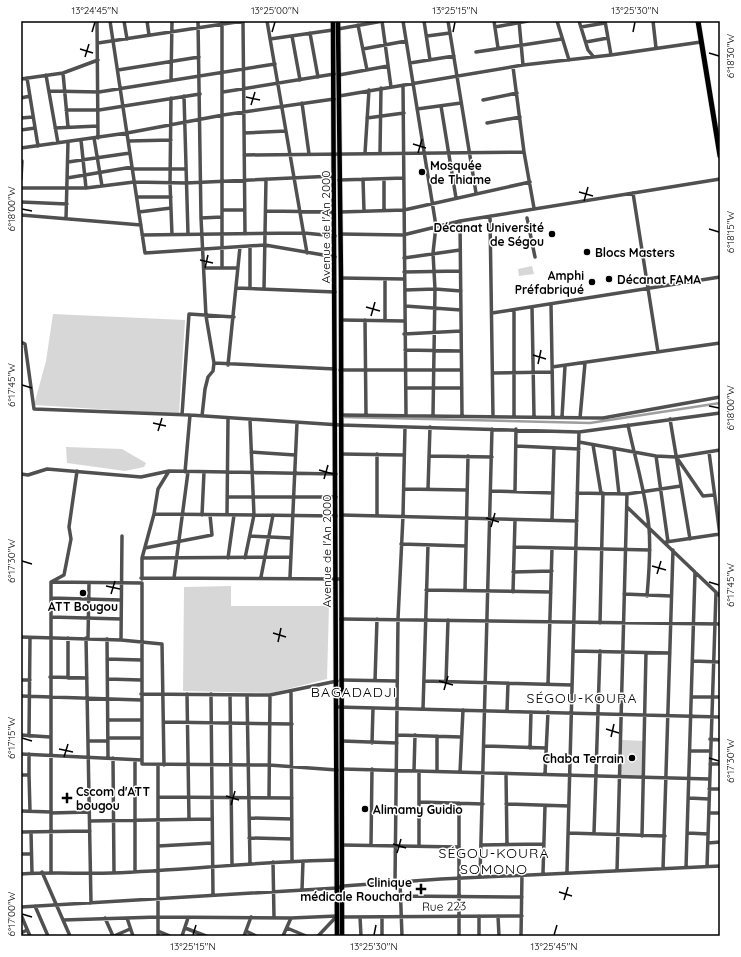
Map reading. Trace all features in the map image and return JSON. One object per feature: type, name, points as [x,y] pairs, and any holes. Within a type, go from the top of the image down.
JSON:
[{"type":"highway","points":[[698,21],[720,156]]},
{"type":"main road","name":"Avenue de l'An 2000","points":[[333,21],[336,29]]},
{"type":"main road","name":"Avenue de l'An 2000","points":[[338,21],[336,29],[336,97],[340,212],[335,257],[335,292],[340,414],[338,425],[341,454],[338,516],[339,707],[342,845],[338,936]]},
{"type":"main road","name":"Avenue de l'An 2000","points":[[337,154],[334,176],[334,212],[341,278],[336,474],[338,516]]},
{"type":"main road","name":"Avenue de l'An 2000","points":[[339,579],[341,619],[339,681]]},
{"type":"main road","name":"Avenue de l'An 2000","points":[[339,707],[342,741],[338,860],[340,887]]},
{"type":"main road","name":"Avenue de l'An 2000","points":[[340,917],[342,936]]},
{"type":"street","points":[[97,21],[99,92],[98,126],[96,138],[102,186]]},
{"type":"street","points":[[110,21],[145,253],[265,245],[335,257]]},
{"type":"street","points":[[124,21],[127,39]]},
{"type":"street","points":[[146,21],[149,36]]},
{"type":"street","points":[[171,80],[172,21]]},
{"type":"street","points":[[198,21],[201,218],[206,316],[214,363],[213,371],[208,377],[205,389],[202,416]]},
{"type":"street","points":[[98,43],[243,21],[245,234]]},
{"type":"street","points":[[267,21],[307,253]]},
{"type":"street","points":[[270,39],[382,21],[391,87]]},
{"type":"street","points":[[403,21],[436,226],[433,253],[435,289],[433,414]]},
{"type":"street","points":[[424,21],[430,60]]},
{"type":"street","points":[[448,21],[476,193]]},
{"type":"street","points":[[494,21],[498,48]]},
{"type":"street","points":[[495,27],[528,21]]},
{"type":"street","points":[[557,21],[569,60]]},
{"type":"street","points":[[579,21],[588,50],[593,56]]},
{"type":"street","points":[[653,21],[656,48]]},
{"type":"street","points":[[519,22],[523,65]]},
{"type":"street","points":[[581,27],[605,22],[611,55]]},
{"type":"street","points":[[222,23],[222,268]]},
{"type":"street","points":[[358,25],[367,70]]},
{"type":"street","points":[[427,36],[450,32]]},
{"type":"street","points":[[310,33],[318,77]]},
{"type":"street","points":[[292,36],[300,80]]},
{"type":"street","points":[[586,42],[608,38]]},
{"type":"street","points":[[476,52],[562,39]]},
{"type":"street","points":[[363,49],[406,41]]},
{"type":"street","points":[[21,148],[128,133],[244,111],[302,103],[369,90],[523,65],[611,55],[701,42]]},
{"type":"street","points":[[410,63],[454,56]]},
{"type":"street","points":[[118,70],[199,57]]},
{"type":"street","points":[[21,79],[63,73],[98,60]]},
{"type":"street","points":[[49,91],[99,92],[274,64]]},
{"type":"street","points":[[223,92],[388,66]]},
{"type":"street","points":[[513,67],[524,152],[534,208]]},
{"type":"street","points":[[63,73],[68,127]]},
{"type":"street","points":[[46,75],[58,143]]},
{"type":"street","points":[[27,78],[38,146]]},
{"type":"street","points":[[403,85],[403,235],[405,290],[404,334],[407,388],[406,414]]},
{"type":"street","points":[[380,153],[381,88]]},
{"type":"street","points":[[366,153],[369,90]]},
{"type":"street","points":[[483,100],[517,93]]},
{"type":"street","points":[[66,110],[98,110],[200,94]]},
{"type":"street","points":[[21,98],[30,96]]},
{"type":"street","points":[[184,96],[188,234]]},
{"type":"street","points":[[171,98],[170,183],[172,234]]},
{"type":"street","points":[[302,103],[310,154]]},
{"type":"street","points":[[417,109],[461,103]]},
{"type":"street","points":[[441,106],[456,198]]},
{"type":"street","points":[[368,118],[404,113]]},
{"type":"street","points":[[487,122],[520,117]]},
{"type":"street","points":[[21,118],[34,118]]},
{"type":"street","points":[[55,128],[98,126]]},
{"type":"street","points":[[21,130],[35,128]]},
{"type":"street","points":[[244,133],[286,131]]},
{"type":"street","points":[[82,140],[86,188]]},
{"type":"street","points":[[129,141],[171,140]]},
{"type":"street","points":[[66,219],[68,142]]},
{"type":"street","points":[[244,155],[404,152],[524,152]]},
{"type":"street","points":[[68,162],[130,153]]},
{"type":"street","points":[[21,179],[22,161]]},
{"type":"street","points":[[67,178],[133,168],[186,169]]},
{"type":"street","points":[[21,188],[86,188],[134,182],[186,183],[334,176]]},
{"type":"street","points":[[339,180],[404,178]]},
{"type":"street","points":[[264,289],[266,179]]},
{"type":"street","points":[[363,179],[364,211]]},
{"type":"street","points":[[384,179],[384,211]]},
{"type":"street","points":[[142,235],[403,235],[460,221],[720,179]]},
{"type":"street","points":[[340,212],[404,210],[530,182]]},
{"type":"street","points":[[633,192],[658,352]]},
{"type":"street","points":[[137,197],[171,197]]},
{"type":"street","points":[[21,202],[67,204]]},
{"type":"street","points":[[139,212],[171,208]]},
{"type":"street","points":[[222,210],[244,210]]},
{"type":"street","points":[[266,211],[334,212]]},
{"type":"street","points":[[21,215],[141,225]]},
{"type":"street","points":[[490,216],[493,416]]},
{"type":"street","points":[[201,218],[222,217]]},
{"type":"street","points":[[527,218],[535,257]]},
{"type":"street","points":[[460,221],[462,415]]},
{"type":"street","points":[[250,246],[250,288]]},
{"type":"street","points":[[228,365],[240,247]]},
{"type":"street","points":[[404,258],[460,250]]},
{"type":"street","points":[[204,268],[238,268]]},
{"type":"street","points":[[404,272],[460,271]]},
{"type":"street","points":[[492,313],[532,308],[720,277]]},
{"type":"street","points":[[341,278],[404,279]]},
{"type":"street","points":[[385,279],[385,320]]},
{"type":"street","points":[[237,288],[335,292]]},
{"type":"street","points":[[405,290],[435,289],[460,291]]},
{"type":"street","points":[[551,304],[552,417]]},
{"type":"street","points":[[405,306],[461,310]]},
{"type":"street","points":[[532,308],[534,416]]},
{"type":"street","points":[[514,310],[514,416]]},
{"type":"street","points":[[182,415],[189,314],[234,317]]},
{"type":"street","points":[[341,320],[405,321]]},
{"type":"street","points":[[365,320],[366,414]]},
{"type":"street","points":[[404,334],[461,331]]},
{"type":"street","points":[[21,342],[24,344],[34,409],[190,415],[228,419],[338,425],[579,432],[720,413]]},
{"type":"street","points":[[552,367],[720,343]]},
{"type":"street","points":[[405,350],[461,350]]},
{"type":"street","points":[[214,363],[228,365],[366,370],[462,370]]},
{"type":"street","points":[[580,418],[585,363]]},
{"type":"street","points":[[562,417],[565,366]]},
{"type":"street","points":[[493,373],[552,372]]},
{"type":"street","points":[[407,388],[462,388]]},
{"type":"street","points":[[340,414],[433,414],[603,418],[720,397]]},
{"type":"street","points":[[174,578],[183,514],[190,415]]},
{"type":"street","points":[[227,515],[226,472],[228,419]]},
{"type":"street","points":[[670,419],[690,539]]},
{"type":"street","points":[[245,558],[254,515],[250,420]]},
{"type":"street","points":[[290,577],[296,422]]},
{"type":"street","points":[[628,425],[644,490],[649,528],[650,550],[647,596]]},
{"type":"street","points":[[395,882],[398,619],[404,490],[405,426]]},
{"type":"street","points":[[428,489],[430,427]]},
{"type":"street","points":[[480,877],[486,710],[492,429]]},
{"type":"street","points":[[515,492],[516,430]]},
{"type":"street","points":[[568,872],[579,432]]},
{"type":"street","points":[[579,442],[656,456],[676,457],[720,450]]},
{"type":"street","points":[[593,444],[602,493],[600,622]]},
{"type":"street","points":[[516,446],[579,449]]},
{"type":"street","points":[[552,520],[554,448]]},
{"type":"street","points":[[614,449],[619,494]]},
{"type":"street","points":[[251,452],[295,455]]},
{"type":"street","points":[[667,542],[720,535],[709,452]]},
{"type":"street","points":[[341,454],[404,455]]},
{"type":"street","points":[[377,454],[377,515]]},
{"type":"street","points":[[429,456],[492,457]]},
{"type":"street","points":[[465,590],[468,456]]},
{"type":"street","points":[[656,456],[667,542]]},
{"type":"street","points":[[676,457],[703,496],[714,495]]},
{"type":"street","points":[[21,474],[28,474],[47,469],[141,477],[169,471],[336,474]]},
{"type":"street","points":[[51,582],[64,575],[71,539],[69,527],[77,471]]},
{"type":"street","points":[[169,471],[158,489],[154,514],[142,558],[142,764],[269,765],[292,768],[709,779]]},
{"type":"street","points":[[202,515],[204,472]]},
{"type":"street","points":[[578,493],[627,494],[644,490],[681,486]]},
{"type":"street","points":[[404,490],[467,490]]},
{"type":"street","points":[[491,491],[553,493]]},
{"type":"street","points":[[617,871],[627,494]]},
{"type":"street","points":[[227,497],[336,497]]},
{"type":"street","points":[[627,507],[649,528],[667,542],[673,550],[720,596]]},
{"type":"street","points":[[154,514],[377,515],[577,521]]},
{"type":"street","points":[[145,548],[212,535],[210,515]]},
{"type":"street","points":[[228,558],[234,515]]},
{"type":"street","points":[[261,577],[273,515]]},
{"type":"street","points":[[513,592],[515,520]]},
{"type":"street","points":[[121,640],[122,536]]},
{"type":"street","points":[[250,536],[292,538]]},
{"type":"street","points":[[401,544],[466,546]]},
{"type":"street","points":[[423,709],[428,546]]},
{"type":"street","points":[[514,547],[650,550]]},
{"type":"street","points":[[548,684],[552,548]]},
{"type":"street","points":[[663,869],[673,550]]},
{"type":"street","points":[[142,558],[291,558]]},
{"type":"street","points":[[513,572],[552,571]]},
{"type":"street","points":[[686,868],[690,779],[695,572]]},
{"type":"street","points":[[142,578],[290,577],[339,579]]},
{"type":"street","points":[[51,582],[89,584],[142,583]]},
{"type":"street","points":[[51,582],[51,872]]},
{"type":"street","points":[[89,584],[87,699],[91,903]]},
{"type":"street","points":[[426,590],[551,592]]},
{"type":"street","points":[[707,867],[716,592]]},
{"type":"street","points":[[624,594],[671,596]]},
{"type":"street","points":[[51,598],[121,600]]},
{"type":"street","points":[[51,617],[121,619]]},
{"type":"street","points":[[341,619],[720,624]]},
{"type":"street","points":[[375,681],[377,619]]},
{"type":"street","points":[[446,682],[448,620]]},
{"type":"street","points":[[21,637],[30,638],[50,636],[107,639],[141,641],[163,645],[164,765]]},
{"type":"street","points":[[29,736],[30,638]]},
{"type":"street","points":[[68,638],[68,678]]},
{"type":"street","points":[[107,639],[108,758]]},
{"type":"street","points":[[573,651],[670,653]]},
{"type":"street","points":[[594,833],[600,651]]},
{"type":"street","points":[[642,836],[646,653]]},
{"type":"street","points":[[107,659],[141,660]]},
{"type":"street","points":[[693,661],[720,662]]},
{"type":"street","points":[[50,677],[87,678]]},
{"type":"street","points":[[21,680],[30,680]]},
{"type":"street","points":[[108,680],[141,680]]},
{"type":"street","points":[[141,694],[270,695],[339,681],[398,681]]},
{"type":"street","points":[[424,681],[572,685]]},
{"type":"street","points":[[507,711],[508,683]]},
{"type":"street","points":[[291,691],[292,861]]},
{"type":"street","points":[[187,694],[189,819]]},
{"type":"street","points":[[211,694],[213,895]]},
{"type":"street","points":[[230,694],[232,864]]},
{"type":"street","points":[[246,695],[250,863]]},
{"type":"street","points":[[269,798],[270,695]]},
{"type":"street","points":[[21,696],[141,700]]},
{"type":"street","points":[[692,696],[720,697]]},
{"type":"street","points":[[339,707],[720,716]]},
{"type":"street","points":[[372,743],[373,708]]},
{"type":"street","points":[[460,772],[463,710]]},
{"type":"street","points":[[530,748],[531,712]]},
{"type":"street","points":[[545,774],[548,712]]},
{"type":"street","points":[[108,720],[141,720]]},
{"type":"street","points":[[164,722],[292,724]]},
{"type":"street","points":[[21,735],[50,737]]},
{"type":"street","points":[[397,735],[461,737]]},
{"type":"street","points":[[414,771],[415,735]]},
{"type":"street","points":[[437,736],[437,771]]},
{"type":"street","points":[[88,741],[142,738]]},
{"type":"street","points":[[710,739],[720,740]]},
{"type":"street","points":[[342,741],[397,743]]},
{"type":"street","points":[[485,746],[546,748]]},
{"type":"street","points":[[690,751],[710,751]]},
{"type":"street","points":[[21,754],[142,760]]},
{"type":"street","points":[[29,754],[30,811]]},
{"type":"street","points":[[113,758],[114,873]]},
{"type":"street","points":[[134,760],[135,871]]},
{"type":"street","points":[[158,764],[158,936]]},
{"type":"street","points":[[710,764],[720,764]]},
{"type":"street","points":[[371,845],[372,769]]},
{"type":"street","points":[[419,772],[419,846]]},
{"type":"street","points":[[506,774],[507,845]]},
{"type":"street","points":[[21,775],[30,775]]},
{"type":"street","points":[[709,789],[720,789]]},
{"type":"street","points":[[158,797],[292,798]]},
{"type":"street","points":[[689,798],[709,799]]},
{"type":"street","points":[[420,802],[483,804]]},
{"type":"street","points":[[459,803],[459,936]]},
{"type":"street","points":[[506,804],[569,806]]},
{"type":"street","points":[[543,873],[545,806]]},
{"type":"street","points":[[21,811],[89,812]]},
{"type":"street","points":[[708,813],[720,813]]},
{"type":"street","points":[[90,821],[212,818]]},
{"type":"street","points":[[249,818],[292,819]]},
{"type":"street","points":[[21,832],[90,831]]},
{"type":"street","points":[[31,832],[32,873]]},
{"type":"street","points":[[568,833],[665,836]]},
{"type":"street","points":[[688,833],[708,834]]},
{"type":"street","points":[[249,838],[292,838]]},
{"type":"street","points":[[708,843],[720,842]]},
{"type":"street","points":[[158,846],[212,843]]},
{"type":"street","points":[[482,845],[544,844]]},
{"type":"street","points":[[342,845],[459,847]]},
{"type":"street","points":[[21,854],[31,854]]},
{"type":"street","points":[[302,890],[303,860]]},
{"type":"street","points":[[21,874],[42,872],[90,874],[114,873],[232,864],[303,860],[338,860]]},
{"type":"street","points":[[273,862],[274,918]]},
{"type":"street","points":[[21,907],[274,892],[395,882],[522,874],[720,866]]},
{"type":"street","points":[[42,872],[70,936]]},
{"type":"street","points":[[521,936],[522,874]]},
{"type":"street","points":[[400,882],[402,896],[402,936]]},
{"type":"street","points":[[402,896],[522,897]]},
{"type":"street","points":[[35,906],[48,936]]},
{"type":"street","points":[[21,915],[22,921],[30,936]]},
{"type":"street","points":[[479,916],[479,936]]},
{"type":"street","points":[[498,916],[499,936]]},
{"type":"street","name":"Rue 223","points":[[63,920],[158,917],[360,918],[522,916]]},
{"type":"street","points":[[244,936],[251,917]]},
{"type":"street","points":[[318,936],[340,917]]},
{"type":"street","points":[[382,917],[382,936]]},
{"type":"street","points":[[106,918],[113,936],[130,929]]},
{"type":"street","points":[[127,918],[133,936]]},
{"type":"street","points":[[182,936],[188,918]]},
{"type":"street","points":[[283,936],[291,918]]},
{"type":"street","points":[[360,918],[361,936]]},
{"type":"street","points":[[185,928],[203,936]]},
{"type":"street","points":[[286,928],[306,936]]},
{"type":"street","points":[[21,932],[27,930]]},
{"type":"street","points":[[158,931],[170,936]]},
{"type":"street","points":[[246,932],[256,936]]},
{"type":"shaded area","points":[[532,266],[534,274],[519,276],[518,269]]},
{"type":"shaded area","points":[[53,314],[185,320],[179,414],[34,405],[46,361]]},
{"type":"shaded area","points":[[66,447],[122,449],[146,463],[144,467],[125,471],[67,463]]},
{"type":"shaded area","points":[[231,586],[231,606],[329,606],[327,679],[272,693],[183,691],[184,587]]},
{"type":"shaded area","name":"Chaba Terrain","points":[[621,740],[645,741],[644,777],[620,776]]},
{"type":"waterway","points":[[343,417],[590,423],[720,403]]},
{"type":"waterway","points":[[344,847],[344,881]]},
{"type":"place","name":"Mosquée de Thiame","points":[[422,172]]},
{"type":"place","name":"Décanat Université de Ségou","points":[[552,234]]},
{"type":"place","name":"Blocs Masters","points":[[587,252]]},
{"type":"place","name":"Décanat FAMA","points":[[609,279]]},
{"type":"place","name":"Amphi Préfabriqué","points":[[592,282]]},
{"type":"place","name":"ATT Bougou","points":[[83,593]]},
{"type":"place","name":"Chaba Terrain","points":[[632,758]]},
{"type":"place","name":"Cscom d'ATT bougou","points":[[67,798]]},
{"type":"place","name":"Alimamy Guidio","points":[[365,809]]},
{"type":"place","name":"Clinique médicale Rouchard","points":[[421,889]]},
{"type":"district","name":"BAGADADJI","points":[[354,692]]},
{"type":"district","name":"SÉGOU-KOURA","points":[[582,698]]},
{"type":"district","name":"SÉGOU-KOURA SOMONO","points":[[494,862]]}]
